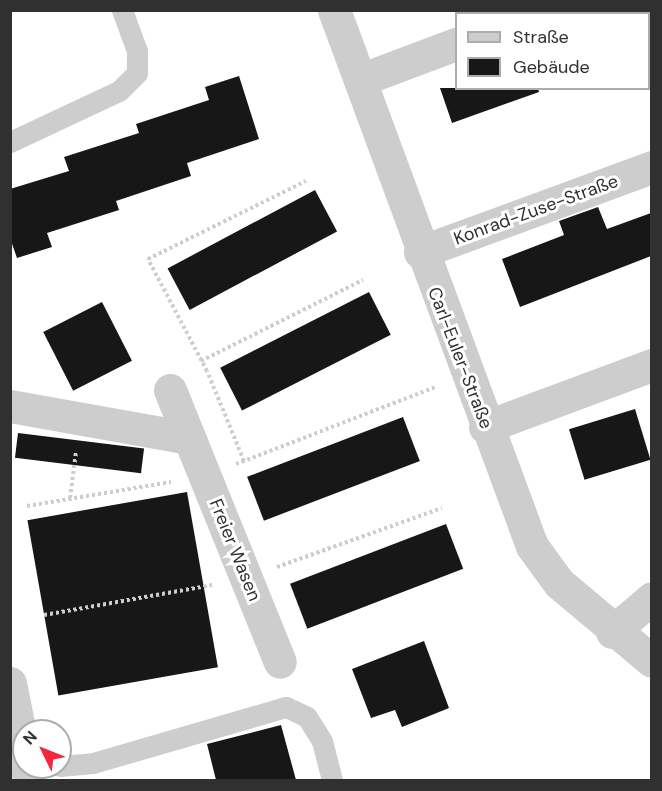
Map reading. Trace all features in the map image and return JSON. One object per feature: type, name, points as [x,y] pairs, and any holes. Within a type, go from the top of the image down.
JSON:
[{"type":"street","name":"Carl-Euler-Straße","points":[[334,10],[420,252],[532,546],[558,583],[612,632],[651,661]]},
{"type":"street","points":[[360,80],[455,44]]},
{"type":"street","name":"Konrad-Zuse-Straße","points":[[420,252],[651,167]]},
{"type":"street","points":[[485,427],[651,365]]},
{"type":"street","name":"Freier Wasen","points":[[170,390],[280,662]]},
{"type":"street","points":[[10,406],[189,438]]},
{"type":"street","points":[[612,632],[651,598]]},
{"type":"street","points":[[10,683],[19,719]]},
{"type":"lane","points":[[10,142],[119,90],[137,73],[136,51],[122,10]]},
{"type":"lane","points":[[72,765],[93,763],[286,707],[312,725],[332,780]]},
{"type":"path","points":[[244,460],[201,361],[148,259],[306,181]]},
{"type":"path","points":[[201,361],[363,280]]},
{"type":"path","points":[[375,410],[467,375]]},
{"type":"path","points":[[70,498],[81,419]]},
{"type":"building","points":[[239,76],[259,139],[187,163],[191,176],[116,201],[119,210],[47,233],[52,247],[17,258],[10,238],[10,189],[69,171],[64,157],[139,133],[136,124],[209,100],[205,87]]},
{"type":"building","points":[[440,88],[538,90],[539,92],[452,123]]},
{"type":"building","points":[[315,190],[337,231],[190,310],[168,268]]},
{"type":"building","points":[[598,207],[607,229],[651,213],[651,256],[520,307],[502,259],[564,235],[559,221]]},
{"type":"building","points":[[369,292],[391,335],[242,411],[220,368]]},
{"type":"building","points":[[102,302],[132,361],[73,391],[43,332]]},
{"type":"building","points":[[635,409],[650,460],[585,480],[569,429]]},
{"type":"building","points":[[403,417],[420,461],[264,521],[247,477]]},
{"type":"building","points":[[18,433],[144,448],[141,473],[15,458]]},
{"type":"building","points":[[187,492],[218,667],[58,695],[27,520]]},
{"type":"building","points":[[446,524],[463,569],[307,629],[290,584]]},
{"type":"building","points":[[424,641],[449,708],[402,727],[395,710],[371,718],[352,669]]},
{"type":"building","points":[[281,725],[296,780],[216,780],[207,744]]}]
